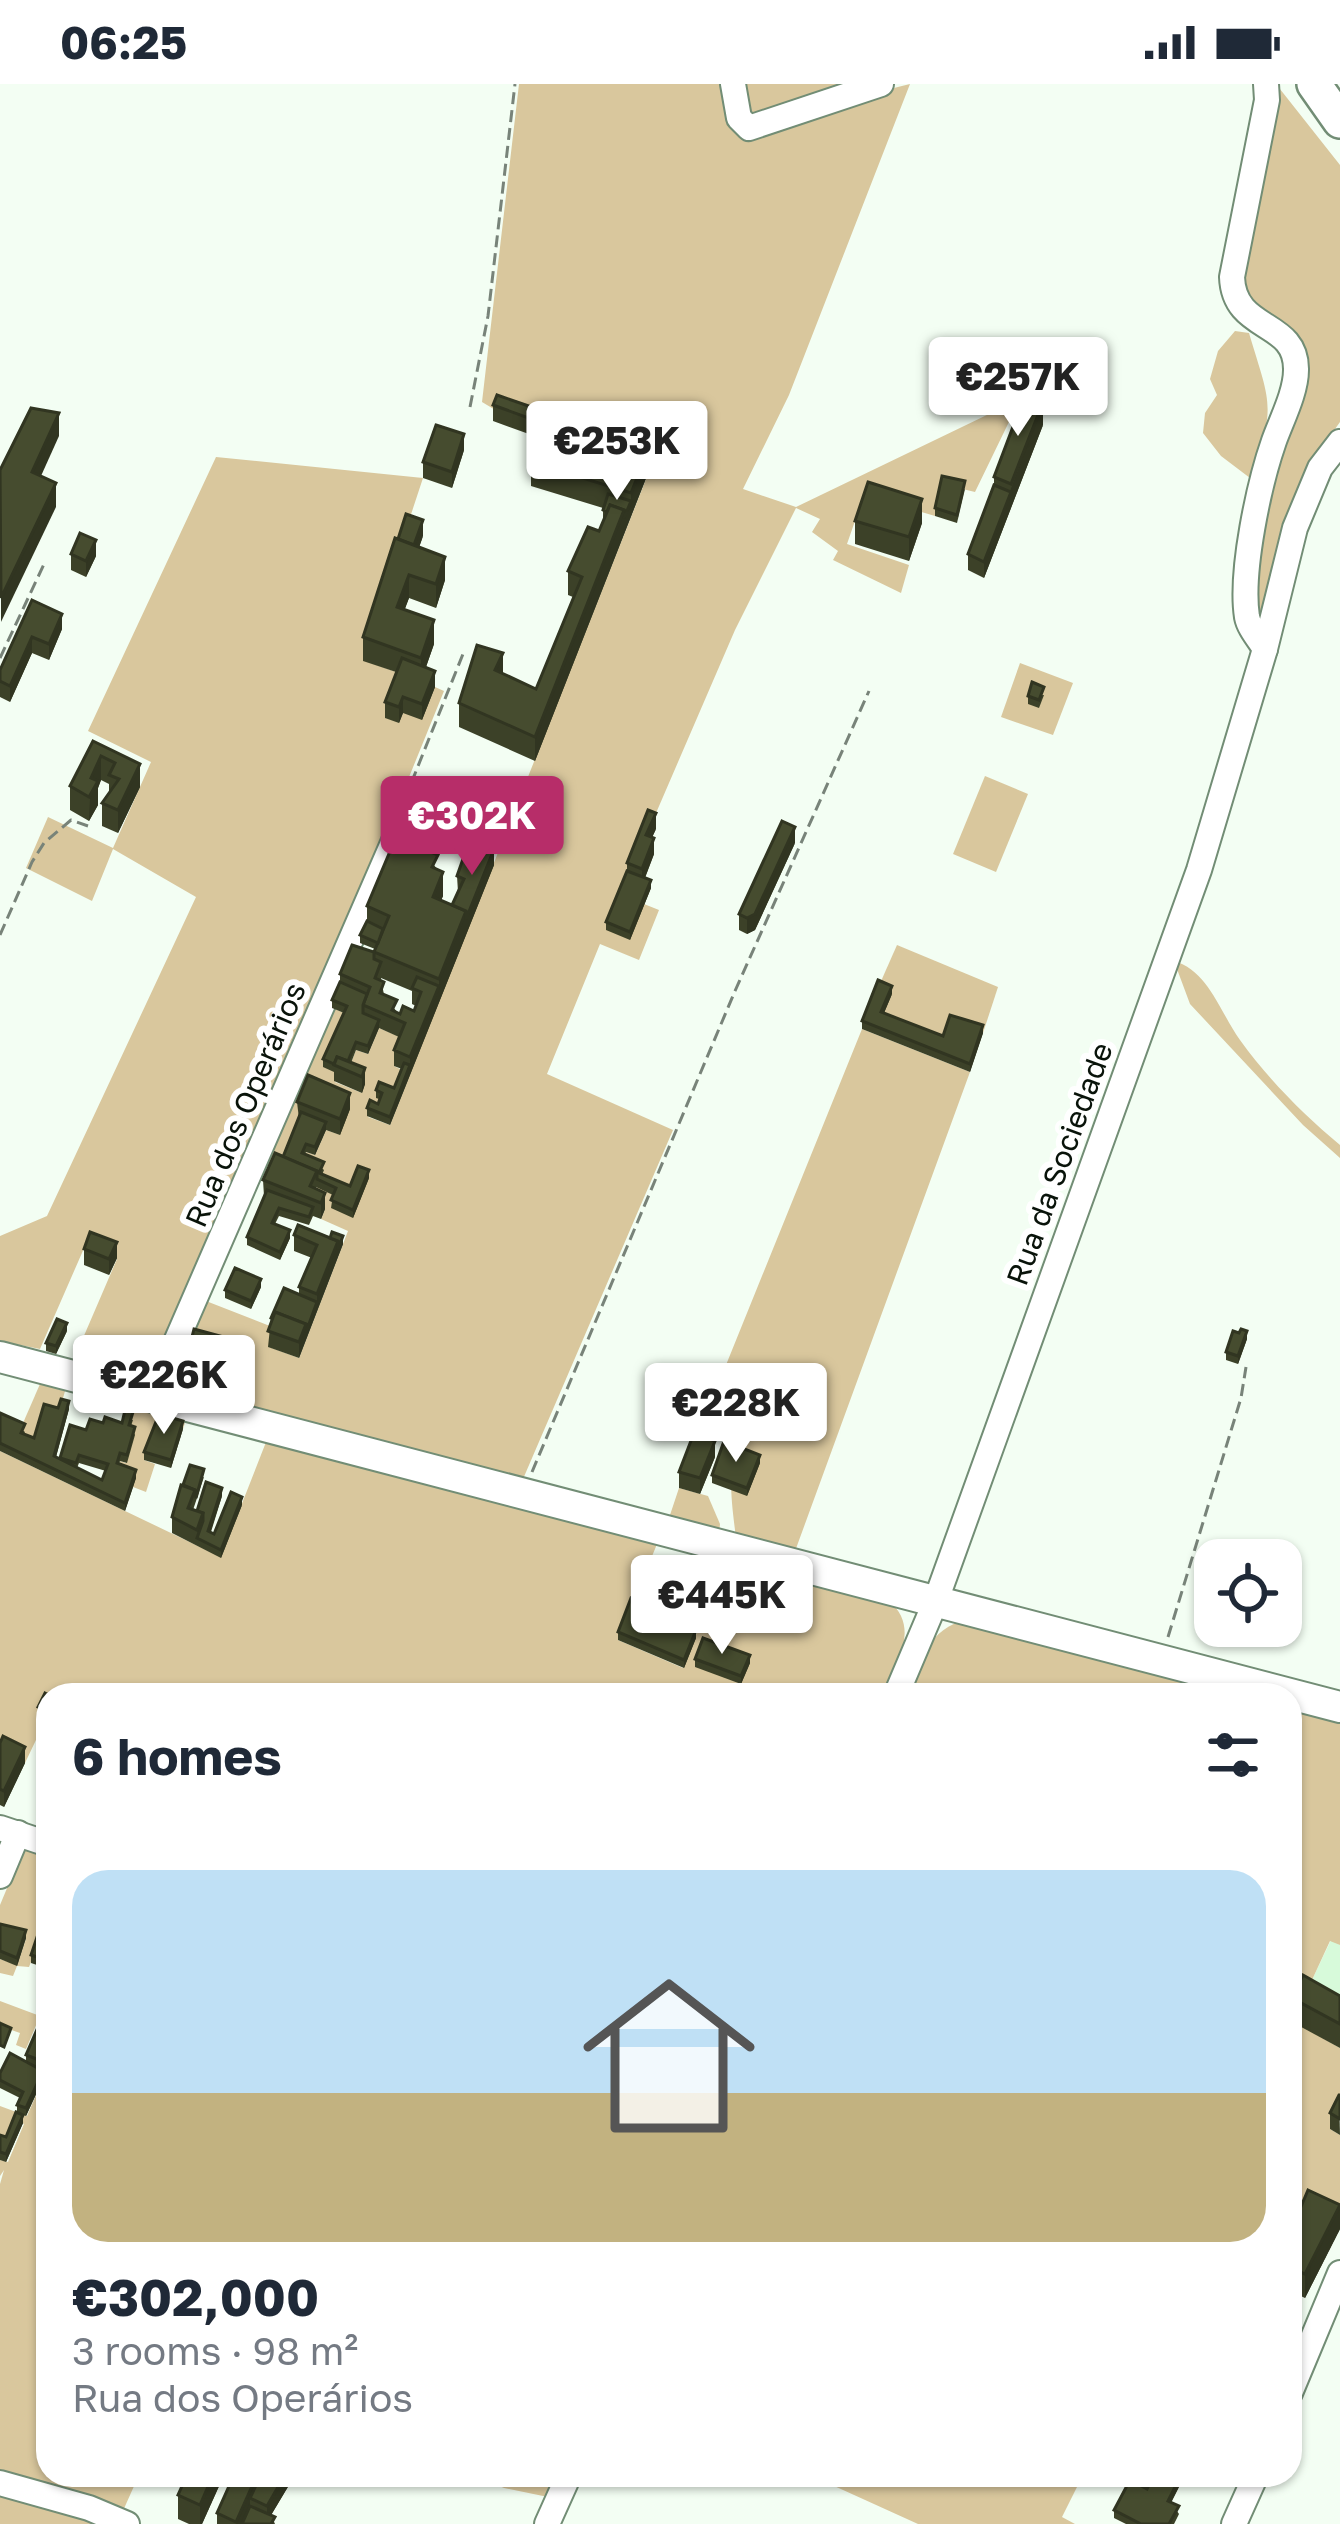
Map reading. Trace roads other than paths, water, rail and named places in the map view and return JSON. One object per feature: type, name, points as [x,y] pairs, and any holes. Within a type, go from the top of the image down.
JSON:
[{"type":"highway","points":[[1314,84],[1340,122]]},
{"type":"main road","points":[[0,1357],[1246,1683]]},
{"type":"main road","points":[[1302,1697],[1340,1707]]},
{"type":"street","points":[[733,84],[739,118],[749,128],[881,84]]},
{"type":"street","points":[[1265,649],[1247,621],[1247,584],[1269,456],[1297,376],[1295,356],[1286,339],[1241,309],[1233,298],[1232,277],[1267,100],[1266,84]]},
{"type":"street","name":"Rua da Sociedade","points":[[901,1683],[935,1603],[1192,890],[1265,649],[1295,528],[1320,468],[1340,442]]},
{"type":"street","name":"Rua dos Operários","points":[[152,1397],[396,836]]},
{"type":"street","points":[[0,1876],[9,1831]]},
{"type":"street","points":[[1302,2364],[1340,2273]]},
{"type":"street","points":[[0,2482],[128,2524]]},
{"type":"street","points":[[547,2524],[564,2487]]},
{"type":"street","points":[[1234,2524],[1251,2487]]}]
